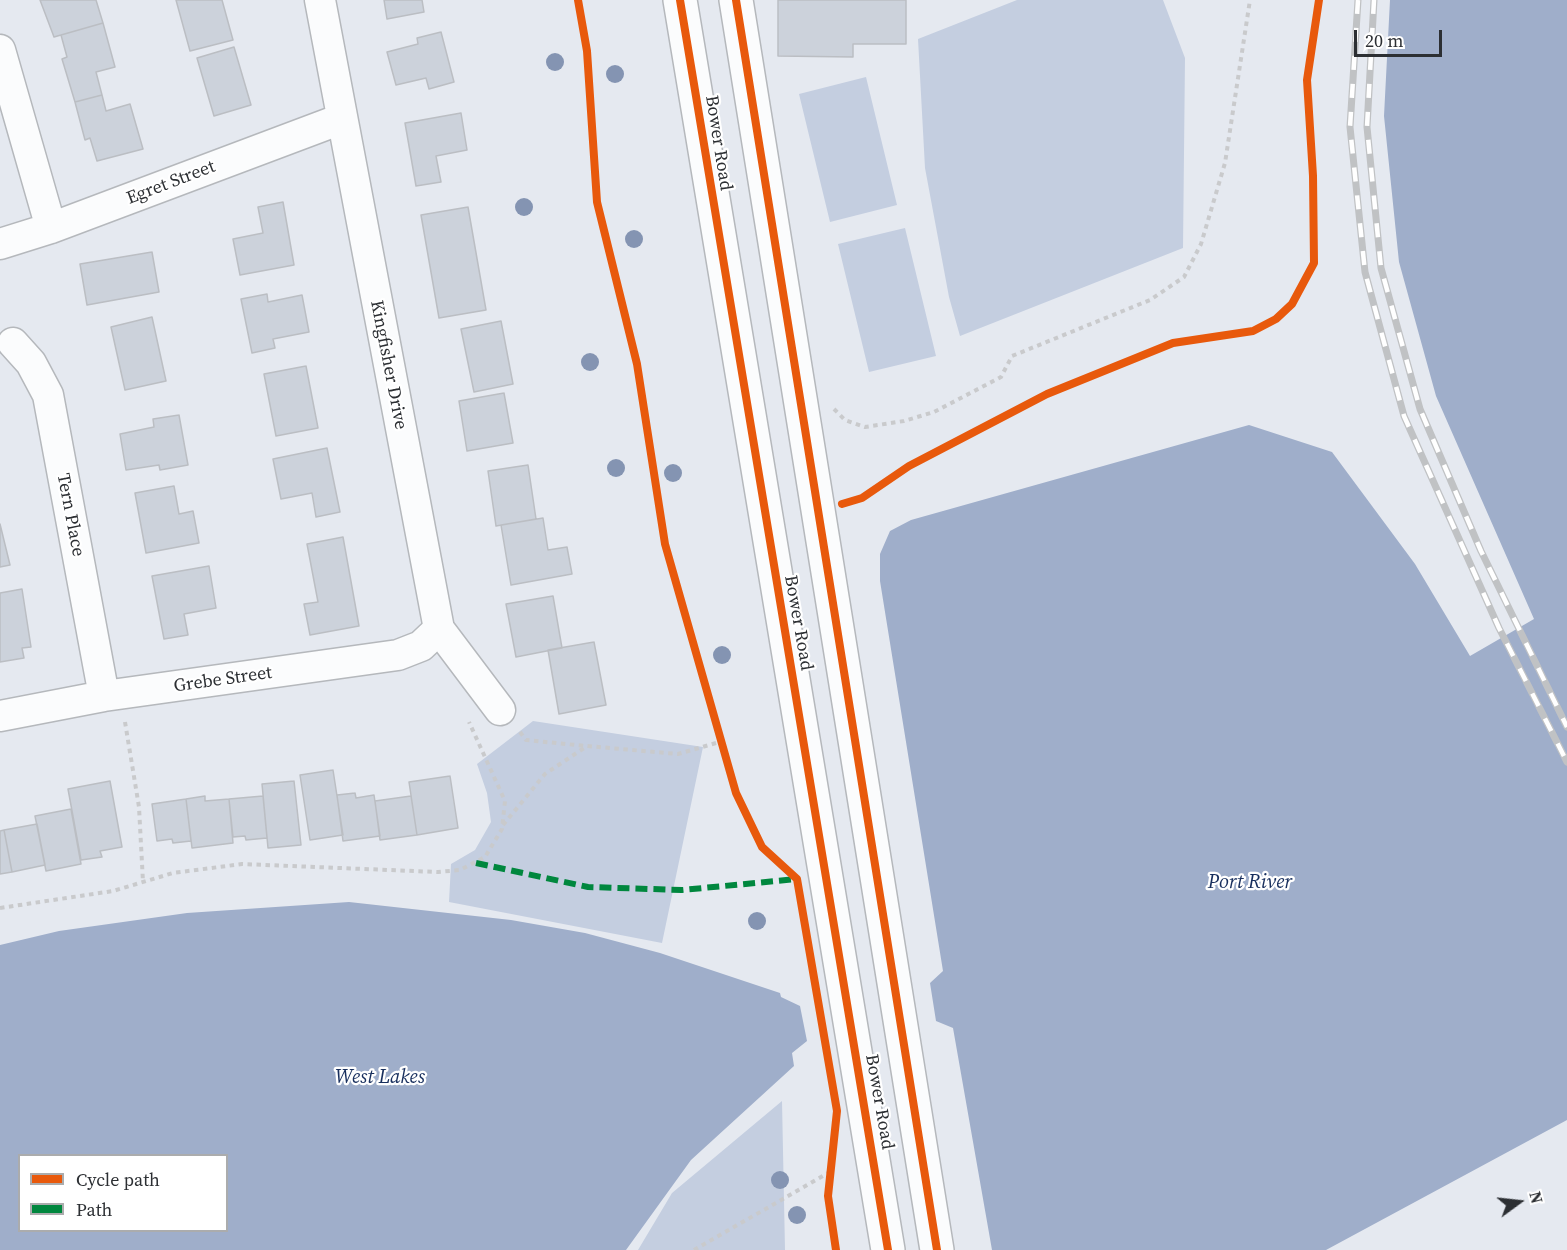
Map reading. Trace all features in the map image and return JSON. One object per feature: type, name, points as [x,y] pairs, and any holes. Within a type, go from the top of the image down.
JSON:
[{"type":"main road","name":"Bower Road","points":[[680,0],[888,1250]]},
{"type":"main road","name":"Bower Road","points":[[736,0],[937,1250]]},
{"type":"street","name":"Kingfisher Drive","points":[[320,0],[438,629],[500,710]]},
{"type":"street","points":[[0,50],[51,228]]},
{"type":"street","name":"Egret Street","points":[[0,244],[51,228],[341,119]]},
{"type":"street","name":"Tern Place","points":[[13,343],[32,363],[48,396],[114,707]]},
{"type":"street","name":"Grebe Street","points":[[0,716],[114,707],[398,655],[421,646],[438,629]]},
{"type":"path","points":[[831,406],[845,420],[865,427],[904,421],[934,412],[1001,377],[1012,356],[1150,300],[1184,277],[1201,244],[1225,164],[1250,0]]},
{"type":"path","points":[[114,707],[140,807],[143,882]]},
{"type":"path","points":[[500,710],[526,740],[678,754],[723,741]]},
{"type":"path","points":[[468,719],[505,801],[502,825]]},
{"type":"path","points":[[720,733],[726,752]]},
{"type":"path","points":[[0,908],[113,891],[173,873],[242,864],[438,872],[460,870],[485,856],[502,825],[545,774],[587,746]]},
{"type":"path","points":[[828,1185],[830,1163]]},
{"type":"path","points":[[694,1250],[828,1173]]},
{"type":"shaded area","points":[[1017,0],[1163,0],[1185,58],[1183,248],[960,336],[949,297],[925,168],[918,39]]},
{"type":"shaded area","points":[[866,77],[897,205],[830,222],[799,94]]},
{"type":"shaded area","points":[[905,228],[936,356],[869,372],[838,244]]},
{"type":"shaded area","points":[[533,721],[703,747],[662,943],[449,902],[451,864],[475,850],[491,822],[487,793],[477,764]]},
{"type":"shaded area","points":[[782,1101],[785,1250],[638,1250],[672,1193]]},
{"type":"water","name":"Port River","points":[[1390,0],[1567,0],[1567,1120],[1326,1250],[992,1250],[953,1028],[936,1021],[930,983],[943,971],[880,581],[880,554],[890,531],[911,520],[1249,425],[1332,452],[1415,564],[1470,656],[1534,619],[1436,396],[1399,262],[1384,116]]},
{"type":"water","name":"West Lakes","points":[[349,902],[511,920],[585,933],[660,953],[780,993],[781,997],[800,1006],[807,1041],[792,1053],[794,1066],[691,1160],[626,1250],[0,1250],[0,945],[59,931],[187,913]]},
{"type":"building","points":[[40,0],[96,0],[103,23],[54,37]]},
{"type":"building","points":[[176,0],[222,0],[233,40],[190,51]]},
{"type":"building","points":[[384,0],[422,0],[424,12],[387,19]]},
{"type":"building","points":[[778,0],[906,0],[906,44],[853,44],[853,57],[778,56]]},
{"type":"building","points":[[103,23],[115,67],[96,72],[102,95],[75,102],[62,59],[67,57],[61,35]]},
{"type":"building","points":[[441,32],[454,82],[429,89],[426,78],[396,85],[387,52],[418,44],[417,38]]},
{"type":"building","points":[[234,47],[251,105],[214,116],[197,58]]},
{"type":"building","points":[[102,95],[106,111],[130,104],[143,149],[97,161],[90,138],[85,140],[75,102]]},
{"type":"building","points":[[461,113],[467,150],[436,156],[441,182],[416,186],[405,123]]},
{"type":"building","points":[[283,202],[294,265],[240,275],[233,239],[263,233],[258,207]]},
{"type":"building","points":[[468,207],[486,310],[439,318],[421,215]]},
{"type":"building","points":[[152,252],[159,292],[87,305],[80,264]]},
{"type":"building","points":[[267,294],[268,302],[302,295],[309,332],[273,339],[275,348],[252,353],[241,299]]},
{"type":"building","points":[[152,317],[166,381],[125,390],[111,327]]},
{"type":"building","points":[[501,321],[513,384],[474,392],[461,329]]},
{"type":"building","points":[[306,366],[318,428],[276,436],[264,374]]},
{"type":"building","points":[[504,393],[513,443],[467,451],[459,401]]},
{"type":"building","points":[[179,415],[188,465],[160,470],[159,465],[126,470],[120,434],[154,427],[153,419]]},
{"type":"building","points":[[327,448],[340,512],[316,517],[312,493],[281,499],[273,459]]},
{"type":"building","points":[[528,465],[536,519],[496,526],[488,471]]},
{"type":"building","points":[[174,486],[179,514],[193,511],[199,543],[146,553],[135,493]]},
{"type":"building","points":[[543,518],[548,550],[567,547],[572,574],[511,585],[501,525]]},
{"type":"building","points":[[0,524],[10,565],[0,567]]},
{"type":"building","points":[[343,537],[359,626],[310,635],[304,604],[318,602],[307,544]]},
{"type":"building","points":[[209,566],[216,608],[184,614],[188,635],[164,639],[152,576]]},
{"type":"building","points":[[22,589],[31,647],[22,648],[24,658],[0,662],[0,593]]},
{"type":"building","points":[[553,596],[562,648],[516,657],[506,604]]},
{"type":"building","points":[[594,642],[606,705],[559,714],[548,650]]},
{"type":"building","points":[[333,770],[343,835],[310,840],[300,775]]},
{"type":"building","points":[[450,776],[458,828],[417,835],[409,782]]},
{"type":"building","points":[[110,781],[122,847],[100,851],[102,857],[81,860],[68,789]]},
{"type":"building","points":[[294,781],[301,845],[268,848],[262,784]]},
{"type":"building","points":[[355,793],[356,798],[374,795],[380,836],[343,841],[337,795]]},
{"type":"building","points":[[205,796],[205,801],[229,799],[233,843],[192,848],[186,799]]},
{"type":"building","points":[[263,796],[267,838],[246,840],[245,836],[233,837],[229,799]]},
{"type":"building","points":[[411,796],[417,835],[380,840],[375,801]]},
{"type":"building","points":[[186,799],[191,841],[173,843],[172,839],[157,841],[152,804]]},
{"type":"building","points":[[71,809],[81,864],[46,871],[35,816]]},
{"type":"building","points":[[37,824],[45,865],[12,872],[4,830]]},
{"type":"building","points":[[4,830],[12,872],[0,874],[0,831]]},
{"type":"railway","points":[[1358,0],[1350,127],[1365,272],[1404,416],[1499,628],[1567,762]]},
{"type":"railway","points":[[1374,0],[1367,127],[1381,268],[1420,409],[1481,551],[1567,727]]},
{"type":"marked path","points":[[476,863],[588,887],[682,890],[797,879]]},
{"type":"cycle path","points":[[578,0],[587,51],[597,202],[637,364],[665,544],[736,793],[762,847],[797,879],[837,1111],[828,1196],[836,1250]]},
{"type":"cycle path","points":[[680,0],[888,1250]]},
{"type":"cycle path","points":[[736,0],[937,1250]]},
{"type":"cycle path","points":[[842,504],[862,498],[909,466],[1047,394],[1173,343],[1253,331],[1276,319],[1292,304],[1314,263],[1313,176],[1307,80],[1319,0]]}]
